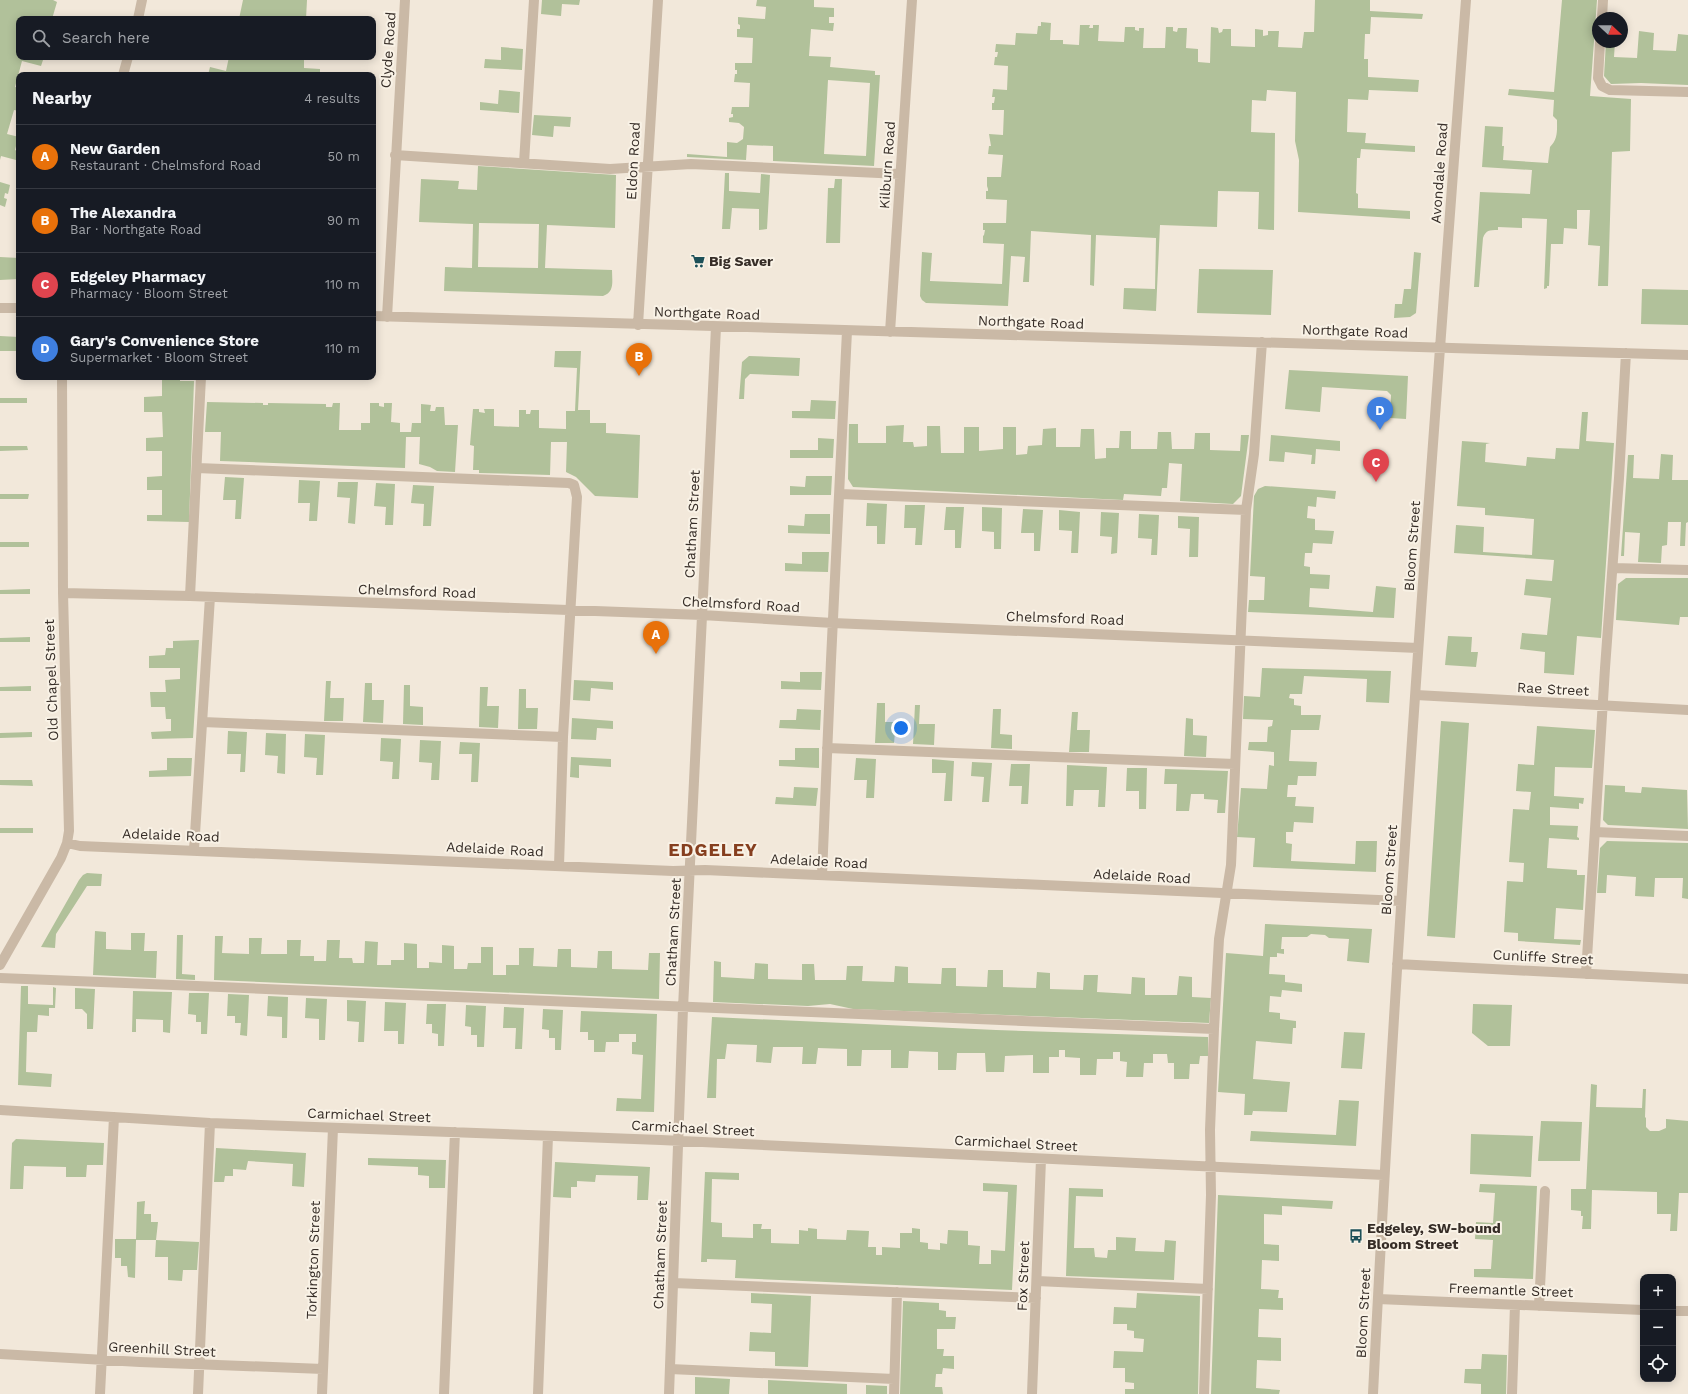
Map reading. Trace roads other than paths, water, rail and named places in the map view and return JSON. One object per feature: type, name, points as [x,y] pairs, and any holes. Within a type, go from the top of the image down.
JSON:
[{"type":"street","points":[[139,16],[142,0]]},
{"type":"street","name":"Clyde Road","points":[[387,316],[405,0]]},
{"type":"street","points":[[524,163],[534,0]]},
{"type":"street","name":"Eldon Road","points":[[638,325],[658,0]]},
{"type":"street","name":"Kilburn Road","points":[[890,332],[912,0]]},
{"type":"street","name":"Avondale Road","points":[[1441,348],[1466,0]]},
{"type":"street","points":[[1602,12],[1603,0]]},
{"type":"street","points":[[1600,48],[1598,78],[1602,86],[1610,90],[1688,92]]},
{"type":"street","points":[[124,72],[127,60]]},
{"type":"street","points":[[395,155],[610,168],[691,164],[900,174]]},
{"type":"street","points":[[0,308],[16,308]]},
{"type":"street","name":"Northgate Road","points":[[376,316],[638,325],[1688,355]]},
{"type":"street","name":"Chatham Street","points":[[669,1394],[683,1008],[716,327]]},
{"type":"street","points":[[822,876],[847,331]]},
{"type":"street","points":[[1204,1394],[1211,1195],[1210,1167],[1214,1029],[1219,939],[1231,865],[1246,510],[1254,454],[1262,342]]},
{"type":"street","name":"Bloom Street","points":[[1373,1394],[1384,1175],[1401,901],[1418,648],[1441,348]]},
{"type":"street","points":[[1586,974],[1625,396],[1626,353]]},
{"type":"street","name":"Old Chapel Street","points":[[0,965],[61,858],[67,843],[69,831],[63,594],[62,380]]},
{"type":"street","points":[[190,596],[201,380]]},
{"type":"street","points":[[197,468],[569,483],[574,485],[577,498],[563,737],[559,866]]},
{"type":"street","points":[[840,494],[1246,510]]},
{"type":"street","points":[[1613,568],[1688,570]]},
{"type":"street","name":"Chelmsford Road","points":[[63,594],[190,596],[702,615],[833,623],[1418,648]]},
{"type":"street","points":[[194,850],[210,597]]},
{"type":"street","name":"Rae Street","points":[[1416,695],[1688,710]]},
{"type":"street","points":[[203,722],[563,737]]},
{"type":"street","points":[[827,748],[1235,764]]},
{"type":"street","points":[[1595,832],[1688,836]]},
{"type":"street","name":"Adelaide Road","points":[[67,843],[80,846],[673,871],[705,870],[1401,901]]},
{"type":"street","name":"Cunliffe Street","points":[[1397,964],[1688,979]]},
{"type":"street","points":[[0,978],[683,1008],[1214,1029]]},
{"type":"street","name":"Carmichael Street","points":[[0,1110],[333,1128],[678,1141],[1384,1175]]},
{"type":"street","points":[[100,1394],[114,1117]]},
{"type":"street","points":[[198,1394],[210,1122]]},
{"type":"street","name":"Torkington Street","points":[[322,1394],[333,1128]]},
{"type":"street","points":[[444,1394],[455,1132]]},
{"type":"street","points":[[538,1394],[548,1136]]},
{"type":"street","name":"Fox Street","points":[[1032,1394],[1041,1159]]},
{"type":"street","points":[[1539,1306],[1544,1191]]},
{"type":"street","points":[[1037,1281],[1208,1289]]},
{"type":"street","points":[[674,1283],[1036,1298]]},
{"type":"street","points":[[894,1394],[897,1292]]},
{"type":"street","name":"Freemantle Street","points":[[1378,1299],[1640,1310]]},
{"type":"street","points":[[1512,1394],[1515,1305]]},
{"type":"street","points":[[1676,1311],[1688,1312]]},
{"type":"street","name":"Greenhill Street","points":[[0,1354],[200,1365],[323,1369]]},
{"type":"street","points":[[670,1369],[894,1378]]},
{"type":"place","name":"Big Saver","points":[[698,261]]},
{"type":"place","name":"The Alexandra","points":[[639,376]]},
{"type":"place","name":"Gary's Convenience Store","points":[[1380,430]]},
{"type":"place","name":"Edgeley Pharmacy","points":[[1376,482]]},
{"type":"place","name":"New Garden","points":[[656,654]]},
{"type":"place","name":"Edgeley, SW-bound Bloom Street","points":[[1356,1236]]},
{"type":"district","name":"EDGELEY","points":[[713,850]]}]
